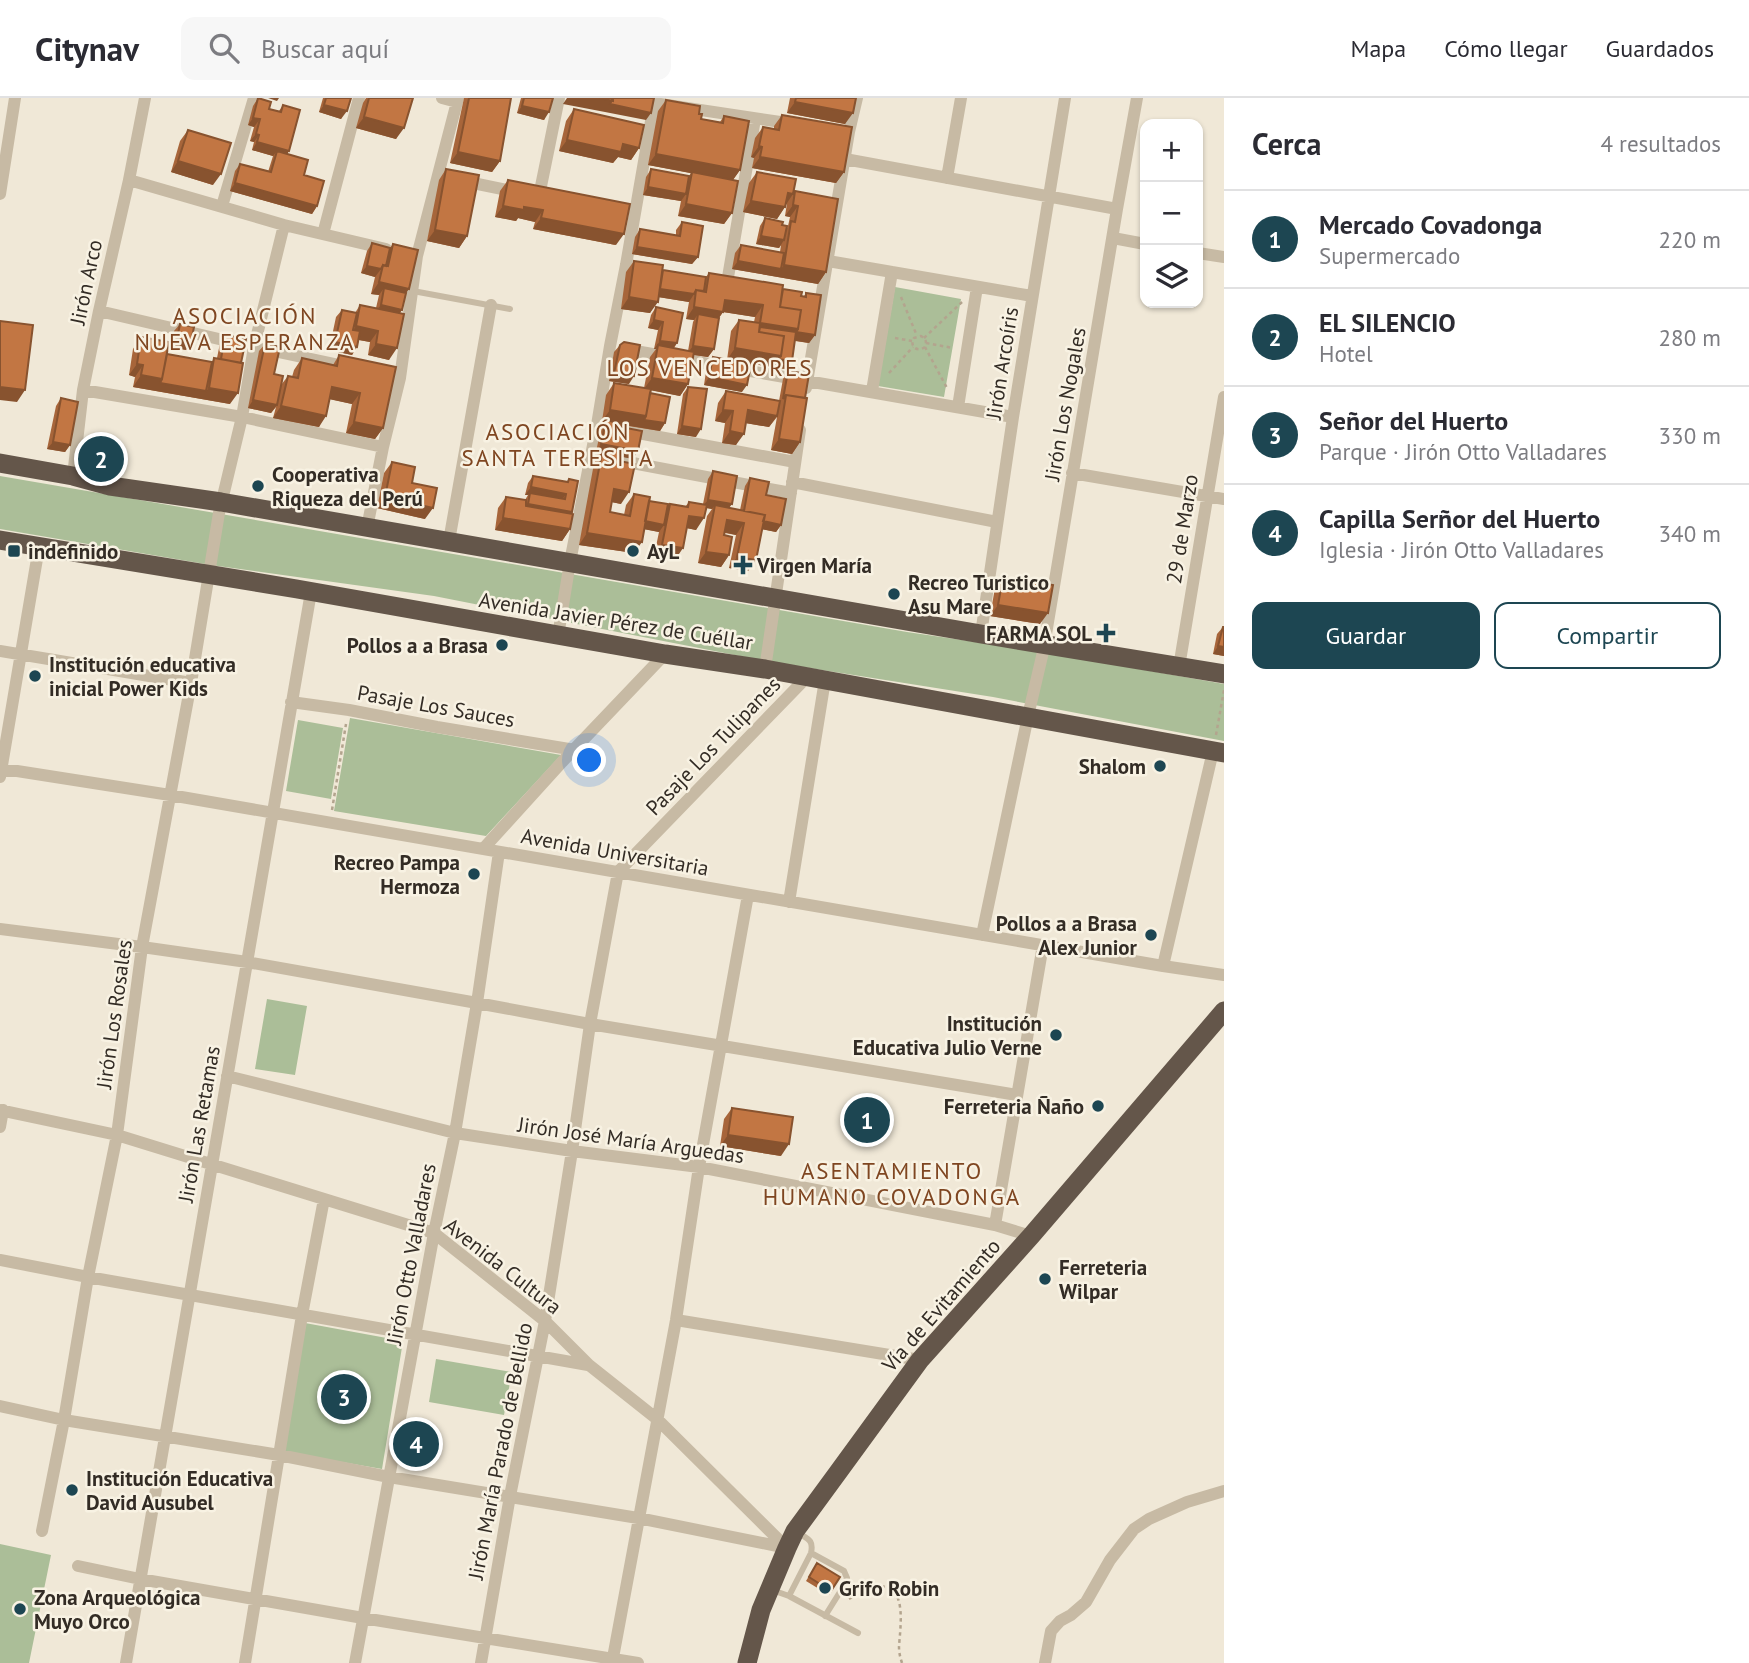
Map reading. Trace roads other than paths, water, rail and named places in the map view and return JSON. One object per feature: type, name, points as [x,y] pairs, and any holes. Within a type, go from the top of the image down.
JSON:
[{"type":"highway","points":[[0,463],[73,476],[110,486],[221,502],[1224,674]]},
{"type":"highway","name":"Avenida Javier Pérez de Cuéllar","points":[[0,540],[765,669],[1218,752]]},
{"type":"highway","name":"Vía de Evitamiento","points":[[747,1663],[761,1610],[780,1592],[791,1539],[920,1360],[1031,1236],[1224,1011]]},
{"type":"street","points":[[0,194],[5,132],[15,98]]},
{"type":"street","name":"Jirón Arco","points":[[73,476],[83,390],[145,98]]},
{"type":"street","points":[[222,206],[254,98]]},
{"type":"street","points":[[323,234],[359,98]]},
{"type":"street","points":[[367,528],[418,256],[457,100],[442,98]]},
{"type":"street","points":[[539,196],[559,98]]},
{"type":"street","points":[[806,387],[845,159],[843,132],[857,98]]},
{"type":"street","points":[[947,178],[961,98]]},
{"type":"street","name":"Jirón Arcoíris","points":[[981,634],[1065,98]]},
{"type":"street","name":"Jirón Los Nogales","points":[[982,934],[1045,645],[1137,98]]},
{"type":"street","points":[[558,635],[610,346],[632,266],[634,216],[654,100],[809,127]]},
{"type":"street","points":[[741,285],[721,282],[755,119]]},
{"type":"street","points":[[845,159],[1117,209]]},
{"type":"street","points":[[439,176],[552,199]]},
{"type":"street","points":[[129,180],[284,225],[418,256]]},
{"type":"street","points":[[620,213],[634,216]]},
{"type":"street","name":"Jirón Los Rosales","points":[[42,1531],[117,1135],[142,947],[221,502],[242,417],[254,347],[284,225]]},
{"type":"street","points":[[1113,238],[1140,243]]},
{"type":"street","points":[[1203,254],[1224,257]]},
{"type":"street","points":[[828,261],[1032,296]]},
{"type":"street","points":[[872,391],[892,272]]},
{"type":"street","points":[[958,407],[977,287]]},
{"type":"street","points":[[809,295],[822,297]]},
{"type":"street","points":[[449,541],[491,305]]},
{"type":"street","points":[[99,311],[360,369]]},
{"type":"street","points":[[610,346],[806,387],[872,391],[1013,417]]},
{"type":"street","points":[[83,390],[242,417],[383,447]]},
{"type":"street","name":"29 de Marzo","points":[[1179,667],[1224,397]]},
{"type":"street","points":[[765,669],[801,421]]},
{"type":"street","points":[[597,425],[795,462]]},
{"type":"street","points":[[590,455],[997,522]]},
{"type":"street","points":[[1072,473],[1224,499]]},
{"type":"street","points":[[0,777],[39,547]]},
{"type":"street","name":"Jirón Las Retamas","points":[[126,1663],[311,592]]},
{"type":"street","points":[[0,652],[191,683]]},
{"type":"street","points":[[483,849],[665,654]]},
{"type":"street","points":[[789,902],[816,678]]},
{"type":"street","name":"Pasaje Los Tulipanes","points":[[618,872],[816,678]]},
{"type":"street","name":"Pasaje Los Sauces","points":[[291,702],[575,750]]},
{"type":"street","points":[[1163,966],[1218,752]]},
{"type":"street","name":"Avenida Universitaria","points":[[0,771],[17,771],[170,795],[1224,975]]},
{"type":"street","name":"Jirón Otto Valladares","points":[[355,1663],[455,1133],[499,852]]},
{"type":"street","name":"Jirón María Parado de Bellido","points":[[481,1663],[510,1496],[545,1321],[590,1024],[618,872]]},
{"type":"street","points":[[613,1660],[676,1320],[699,1167],[748,895]]},
{"type":"street","points":[[0,929],[247,962],[590,1024],[1017,1096]]},
{"type":"street","points":[[995,1225],[1043,945]]},
{"type":"street","name":"Jirón José María Arguedas","points":[[227,1076],[455,1133],[699,1167],[995,1225],[1031,1236]]},
{"type":"street","points":[[0,1127],[2,1110]]},
{"type":"street","name":"Avenida Cultura","points":[[2,1110],[117,1135],[434,1233],[545,1321],[589,1366],[657,1419],[791,1539]]},
{"type":"street","points":[[245,1663],[302,1315],[324,1199]]},
{"type":"street","points":[[0,1259],[589,1366]]},
{"type":"street","points":[[676,1320],[920,1360]]},
{"type":"street","points":[[0,1406],[64,1420],[279,1455],[389,1477],[638,1518],[791,1539]]},
{"type":"street","points":[[1045,1663],[1051,1631],[1086,1602],[1111,1560],[1134,1529],[1149,1519],[1187,1502],[1224,1491]]},
{"type":"street","points":[[78,1566],[363,1618],[638,1663]]},
{"type":"lane","points":[[413,291],[510,309]]},
{"type":"lane","points":[[791,1539],[811,1541],[813,1546],[811,1553],[780,1592],[858,1633]]},
{"type":"lane","points":[[811,1553],[844,1571],[848,1578],[825,1616]]},
{"type":"place","name":"EL SILENCIO","points":[[101,459]]},
{"type":"place","name":"Cooperativa Riqueza del Perú","points":[[258,486]]},
{"type":"place","name":"indefinido","points":[[14,551]]},
{"type":"place","name":"AyL","points":[[633,551]]},
{"type":"place","name":"Virgen María","points":[[743,565]]},
{"type":"place","name":"Recreo Turistico Asu Mare","points":[[894,594]]},
{"type":"place","name":"FARMA SOL","points":[[1106,633]]},
{"type":"place","name":"Pollos a a Brasa","points":[[502,645]]},
{"type":"place","name":"Institución educativa inicial Power Kids","points":[[35,676]]},
{"type":"place","name":"Shalom","points":[[1160,766]]},
{"type":"place","name":"Recreo Pampa Hermoza","points":[[474,874]]},
{"type":"place","name":"Pollos a a Brasa Alex Junior","points":[[1151,935]]},
{"type":"place","name":"Institución Educativa Julio Verne","points":[[1056,1035]]},
{"type":"place","name":"Ferreteria Ñaño","points":[[1098,1106]]},
{"type":"place","name":"Mercado Covadonga","points":[[867,1120]]},
{"type":"place","name":"Ferreteria Wilpar","points":[[1045,1279]]},
{"type":"place","name":"Señor del Huerto","points":[[344,1397]]},
{"type":"place","name":"Capilla Serñor del Huerto","points":[[416,1444]]},
{"type":"place","name":"Institución Educativa David Ausubel","points":[[72,1490]]},
{"type":"place","name":"Grifo Robin","points":[[825,1588]]},
{"type":"place","name":"Zona Arqueológica Muyo Orco","points":[[20,1609]]},
{"type":"district","name":"ASOCIACIÓN NUEVA ESPERANZA","points":[[245,328]]},
{"type":"district","name":"LOS VENCEDORES","points":[[710,367]]},
{"type":"district","name":"ASOCIACIÓN SANTA TERESITA","points":[[558,444]]},
{"type":"district","name":"ASENTAMIENTO HUMANO COVADONGA","points":[[892,1183]]}]
